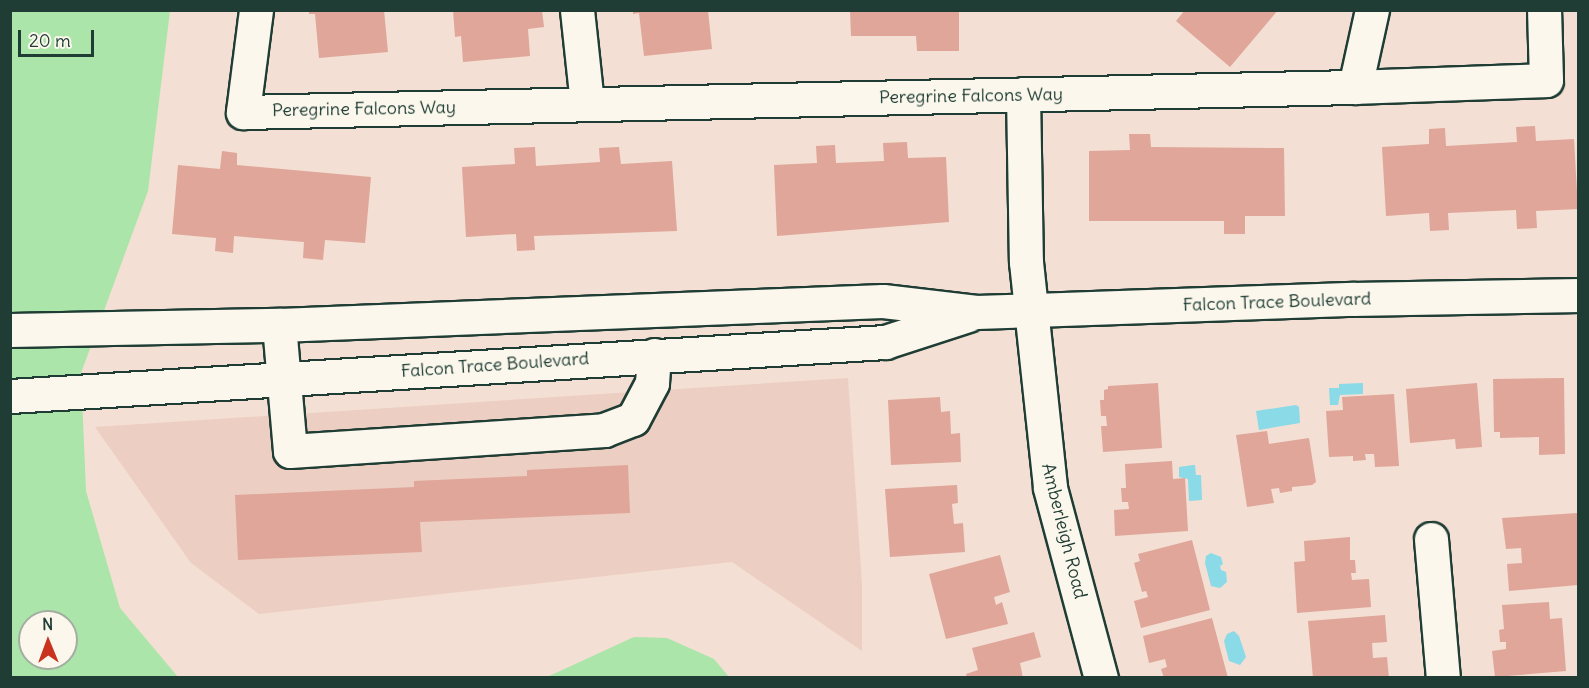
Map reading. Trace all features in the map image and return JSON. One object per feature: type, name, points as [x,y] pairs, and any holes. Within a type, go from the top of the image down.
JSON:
[{"type":"street","name":"Peregrine Falcons Way","points":[[256,10],[243,112],[1355,87],[1546,80],[1544,10]]},
{"type":"street","points":[[578,10],[587,103]]},
{"type":"street","points":[[1355,87],[1372,10]]},
{"type":"street","name":"Amberleigh Road","points":[[1023,94],[1026,262],[1032,311],[1040,490],[1101,678]]},
{"type":"street","name":"Falcon Trace Boulevard","points":[[10,330],[279,326],[883,301],[975,312],[1354,299],[1578,295]]},
{"type":"street","name":"Falcon Trace Boulevard","points":[[10,396],[885,342],[975,312]]},
{"type":"street","points":[[279,326],[290,452],[604,430],[633,419],[652,383],[654,355]]},
{"type":"street","points":[[1431,539],[1443,678]]},
{"type":"shaded area","points":[[848,378],[862,584],[862,651],[732,562],[259,614],[191,563],[95,427]]},
{"type":"green space","points":[[10,11],[170,11],[148,191],[81,373],[86,491],[120,608],[178,677],[11,677]]},
{"type":"green space","points":[[634,637],[667,638],[714,659],[729,677],[547,677]]},
{"type":"water","points":[[1363,383],[1363,394],[1340,395],[1338,405],[1330,405],[1329,388],[1339,388],[1339,384]]},
{"type":"water","points":[[1296,405],[1299,407],[1300,423],[1259,430],[1256,411]]},
{"type":"water","points":[[1195,465],[1196,475],[1201,475],[1202,500],[1189,501],[1188,479],[1179,477],[1179,467]]},
{"type":"water","points":[[1211,553],[1221,557],[1223,564],[1220,566],[1221,570],[1226,572],[1227,582],[1220,588],[1211,586],[1205,563],[1206,556]]},
{"type":"water","points":[[1234,631],[1239,636],[1246,657],[1240,665],[1229,661],[1224,641],[1227,634]]},
{"type":"building","points":[[309,10],[384,10],[388,52],[319,58],[315,14],[309,14]]},
{"type":"building","points":[[453,10],[542,10],[544,27],[528,29],[530,56],[463,62],[461,36],[455,37]]},
{"type":"building","points":[[633,10],[708,10],[712,49],[644,56],[639,13],[633,14]]},
{"type":"building","points":[[850,10],[959,10],[959,51],[917,51],[916,36],[851,36]]},
{"type":"building","points":[[1185,10],[1278,10],[1230,67],[1176,21]]},
{"type":"building","points":[[1535,126],[1536,141],[1574,139],[1578,209],[1536,211],[1537,228],[1517,229],[1516,210],[1448,213],[1449,230],[1430,231],[1429,213],[1386,216],[1382,147],[1429,144],[1429,129],[1445,128],[1446,146],[1517,142],[1516,127]]},
{"type":"building","points":[[1129,134],[1150,134],[1151,147],[1284,148],[1285,216],[1245,216],[1245,234],[1224,234],[1224,221],[1089,221],[1089,151],[1130,150]]},
{"type":"building","points":[[907,142],[908,158],[946,157],[949,222],[777,236],[774,165],[817,163],[816,146],[835,145],[836,163],[884,161],[883,143]]},
{"type":"building","points":[[535,147],[536,166],[600,162],[599,148],[619,147],[621,164],[672,161],[677,231],[534,236],[535,250],[517,251],[516,234],[466,237],[462,167],[515,164],[514,148]]},
{"type":"building","points":[[222,151],[237,153],[237,165],[371,177],[365,243],[325,240],[323,260],[303,258],[304,242],[234,236],[233,253],[215,251],[216,238],[172,234],[178,165],[220,169]]},
{"type":"building","points":[[1564,378],[1565,454],[1539,455],[1539,437],[1500,438],[1500,432],[1494,432],[1493,379]]},
{"type":"building","points":[[1158,383],[1162,448],[1103,452],[1101,426],[1107,426],[1106,416],[1101,416],[1100,400],[1104,400],[1104,390],[1108,389],[1108,386]]},
{"type":"building","points":[[1477,383],[1482,447],[1456,449],[1455,439],[1410,443],[1406,389]]},
{"type":"building","points":[[1394,394],[1399,466],[1375,467],[1374,454],[1365,454],[1366,460],[1353,461],[1353,456],[1329,457],[1326,411],[1343,410],[1342,397]]},
{"type":"building","points":[[940,397],[941,412],[950,411],[951,434],[960,433],[961,462],[891,465],[888,400]]},
{"type":"building","points":[[1267,431],[1269,444],[1309,438],[1316,482],[1312,485],[1292,487],[1292,491],[1280,493],[1279,488],[1271,489],[1274,503],[1247,507],[1236,435]]},
{"type":"building","points":[[1172,461],[1173,479],[1185,478],[1188,531],[1115,536],[1114,510],[1129,509],[1128,502],[1122,502],[1121,488],[1126,488],[1125,464]]},
{"type":"building","points":[[628,465],[630,513],[420,522],[422,552],[238,560],[235,495],[414,487],[414,481],[527,476],[527,470]]},
{"type":"building","points":[[957,485],[958,503],[952,504],[954,524],[963,523],[965,552],[890,557],[885,489]]},
{"type":"building","points":[[1578,513],[1578,585],[1509,591],[1507,564],[1522,563],[1521,548],[1506,549],[1502,518]]},
{"type":"building","points":[[1350,537],[1350,560],[1355,560],[1356,573],[1351,573],[1352,580],[1369,579],[1371,607],[1297,613],[1294,562],[1305,561],[1304,541]]},
{"type":"building","points":[[1192,540],[1210,610],[1141,628],[1134,601],[1148,597],[1146,591],[1142,592],[1134,563],[1140,561],[1138,554]]},
{"type":"building","points":[[1000,555],[1010,592],[994,597],[996,605],[1002,602],[1008,624],[946,639],[929,574]]},
{"type":"building","points":[[1549,602],[1550,619],[1562,618],[1566,671],[1495,677],[1492,651],[1506,649],[1506,642],[1500,642],[1499,630],[1504,629],[1502,605]]},
{"type":"building","points":[[1385,615],[1387,642],[1372,643],[1373,658],[1387,657],[1389,678],[1313,678],[1308,621]]},
{"type":"building","points":[[1212,618],[1228,678],[1164,678],[1161,669],[1167,667],[1165,659],[1149,663],[1143,636]]},
{"type":"building","points":[[1034,632],[1041,657],[1020,663],[1023,678],[967,678],[966,674],[978,670],[972,648]]}]
